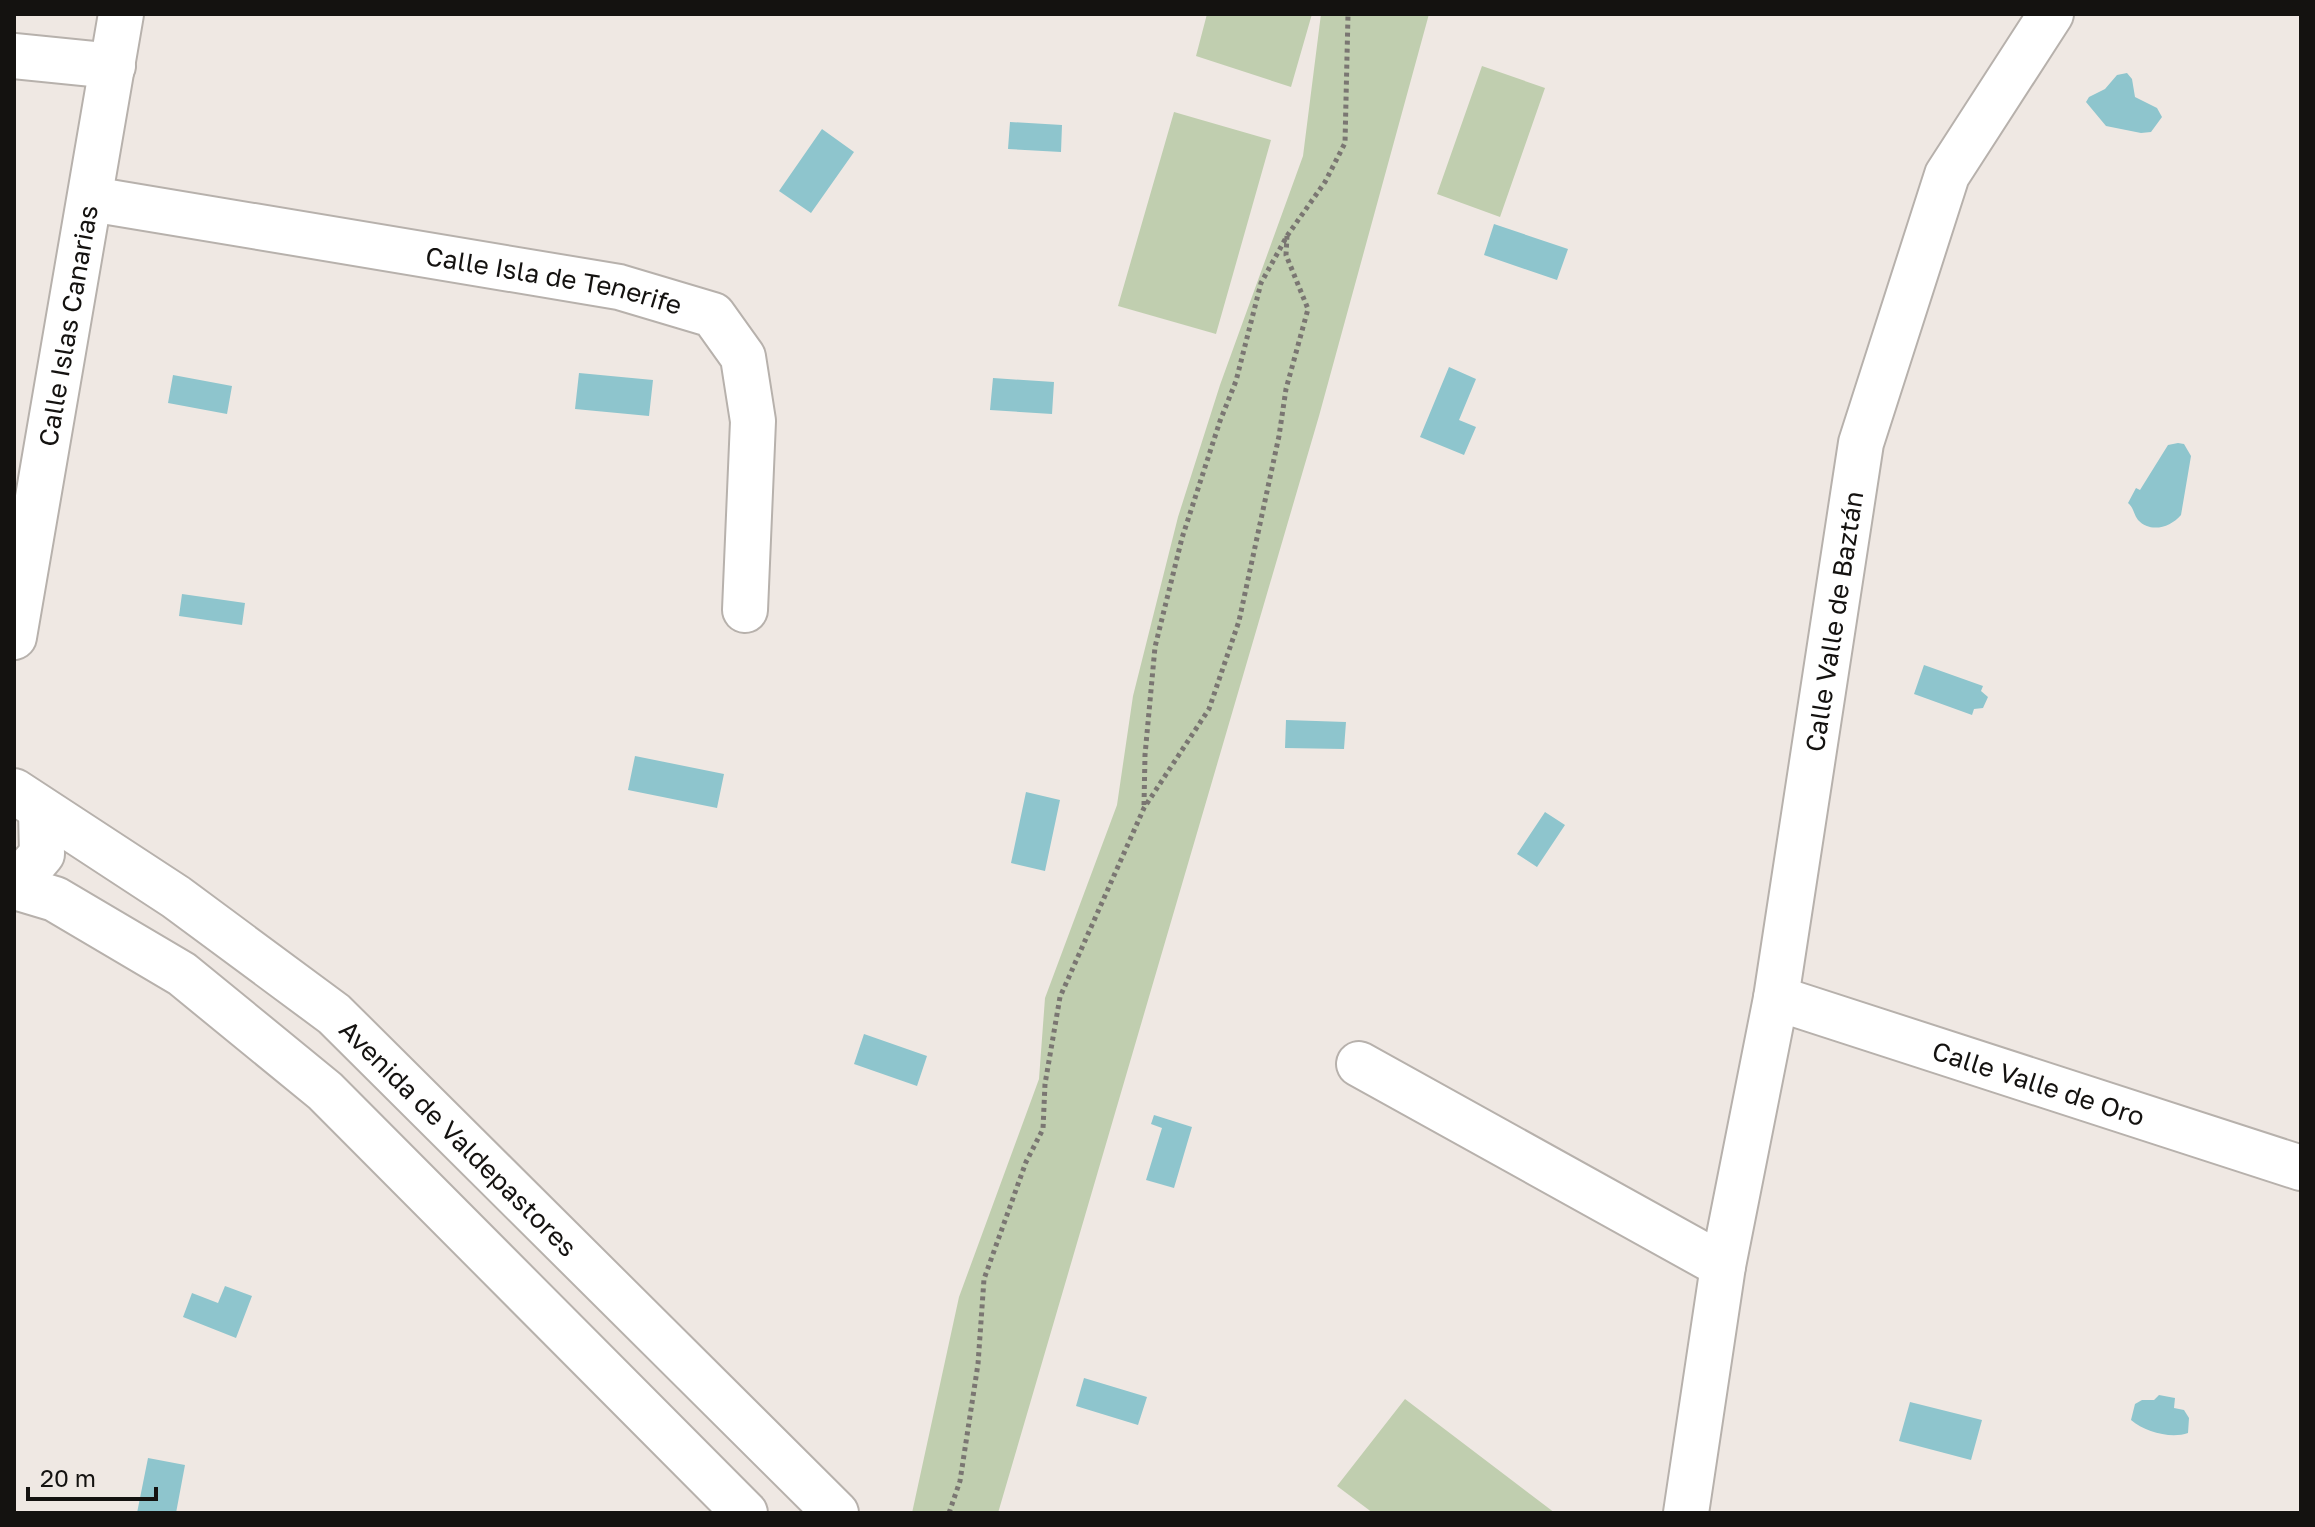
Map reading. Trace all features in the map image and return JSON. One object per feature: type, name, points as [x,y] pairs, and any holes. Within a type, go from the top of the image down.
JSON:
[{"type":"street","name":"Calle Islas Canarias","points":[[14,637],[121,14]]},
{"type":"street","name":"Calle Valle de Baztán","points":[[1686,1513],[1723,1266],[1776,998],[1861,443],[1947,175],[2051,14]]},
{"type":"street","points":[[14,56],[113,66]]},
{"type":"street","name":"Calle Isla de Tenerife","points":[[91,199],[619,287],[713,315],[743,357],[753,421],[745,610]]},
{"type":"street","points":[[28,801],[42,854],[14,887],[55,899],[182,974],[325,1091],[745,1513]]},
{"type":"street","name":"Avenida de Valdepastores","points":[[28,801],[176,897],[334,1014],[836,1513]]},
{"type":"street","name":"Calle Valle de Oro","points":[[1776,998],[2301,1168]]},
{"type":"street","points":[[1359,1064],[1723,1266]]},
{"type":"path","points":[[1144,808],[1145,755],[1155,647],[1182,538],[1236,381],[1261,283],[1287,236],[1325,182],[1345,143],[1348,14]]},
{"type":"path","points":[[949,1513],[960,1481],[978,1364],[984,1279],[1026,1162],[1043,1129],[1045,1084],[1060,997],[1144,808],[1209,709],[1239,621],[1279,436],[1286,389],[1308,309],[1286,255],[1287,236]]},
{"type":"green space","points":[[1207,14],[1312,14],[1291,87],[1196,56]]},
{"type":"green space","points":[[1321,14],[1429,14],[1319,416],[998,1513],[912,1513],[959,1297],[1039,1079],[1045,998],[1117,805],[1133,696],[1178,517],[1220,385],[1303,156]]},
{"type":"green space","points":[[1482,66],[1545,88],[1500,217],[1437,194]]},
{"type":"green space","points":[[1174,112],[1271,140],[1216,334],[1118,306]]},
{"type":"green space","points":[[1405,1399],[1555,1513],[1373,1513],[1337,1486]]},
{"type":"water","points":[[2127,73],[2132,79],[2135,97],[2157,108],[2162,117],[2151,132],[2106,126],[2086,102],[2089,97],[2105,89],[2117,75]]},
{"type":"water","points":[[1010,122],[1062,125],[1061,152],[1008,149]]},
{"type":"water","points":[[822,129],[854,152],[811,213],[779,191]]},
{"type":"water","points":[[1494,224],[1568,249],[1557,280],[1484,255]]},
{"type":"water","points":[[1449,367],[1476,379],[1459,420],[1476,427],[1464,455],[1420,437]]},
{"type":"water","points":[[579,373],[653,380],[649,416],[575,409]]},
{"type":"water","points":[[173,375],[232,386],[227,414],[168,403]]},
{"type":"water","points":[[993,378],[1054,382],[1052,414],[990,410]]},
{"type":"water","points":[[2184,444],[2191,456],[2181,515],[2166,526],[2148,527],[2138,520],[2128,503],[2136,488],[2140,490],[2168,445]]},
{"type":"water","points":[[182,594],[245,603],[242,625],[179,616]]},
{"type":"water","points":[[1924,665],[1983,686],[1981,691],[1988,697],[1983,708],[1974,709],[1972,715],[1914,694]]},
{"type":"water","points":[[1286,720],[1346,722],[1344,749],[1285,748]]},
{"type":"water","points":[[635,756],[724,774],[717,808],[628,790]]},
{"type":"water","points":[[1026,792],[1060,800],[1045,871],[1011,863]]},
{"type":"water","points":[[1545,812],[1565,825],[1537,867],[1517,854]]},
{"type":"water","points":[[864,1034],[927,1056],[917,1086],[854,1064]]},
{"type":"water","points":[[1154,1115],[1192,1127],[1174,1188],[1146,1180],[1162,1128],[1151,1124]]},
{"type":"water","points":[[225,1286],[252,1296],[236,1338],[183,1317],[192,1293],[218,1303]]},
{"type":"water","points":[[1084,1378],[1147,1397],[1138,1425],[1076,1406]]},
{"type":"water","points":[[2159,1395],[2175,1398],[2174,1408],[2184,1410],[2189,1418],[2188,1433],[2158,1433],[2131,1420],[2135,1404],[2142,1400],[2154,1400]]},
{"type":"water","points":[[1910,1402],[1982,1420],[1971,1460],[1899,1441]]},
{"type":"water","points":[[148,1458],[185,1465],[176,1513],[137,1513]]}]
